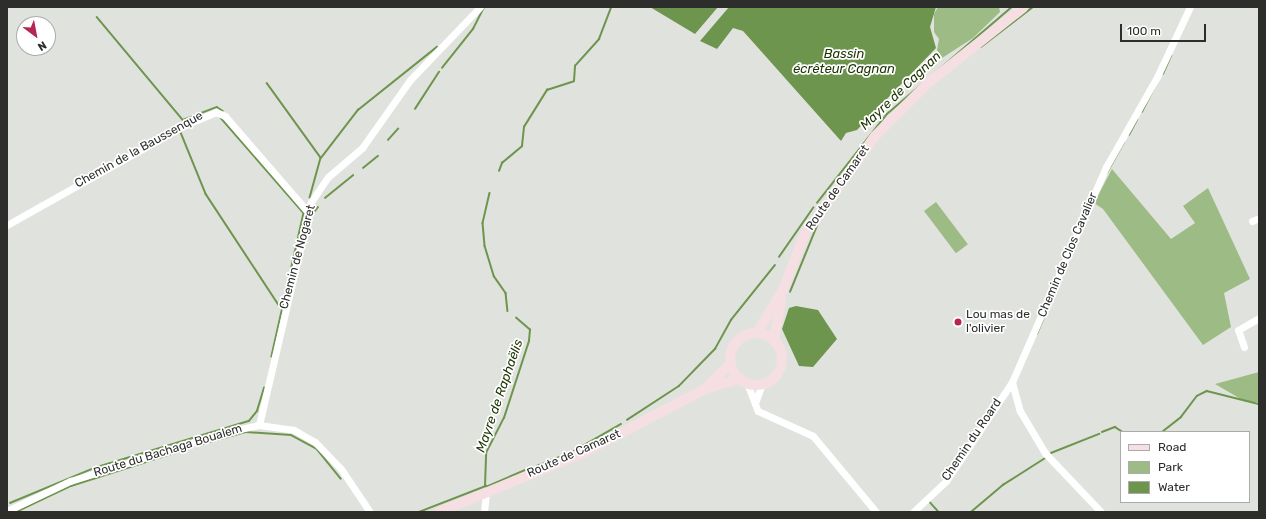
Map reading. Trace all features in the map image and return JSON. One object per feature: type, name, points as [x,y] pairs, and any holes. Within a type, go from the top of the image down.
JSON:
[{"type":"main road","name":"Route de Camaret","points":[[756,333],[783,290],[805,234],[874,136],[928,83],[1024,7]]},
{"type":"main road","name":"Route de Camaret","points":[[439,512],[590,450],[705,389],[744,380],[762,384],[776,376],[782,364],[774,340],[783,290]]},
{"type":"main road","points":[[744,380],[731,363],[734,346],[742,338],[756,333],[774,340]]},
{"type":"main road","name":"Route de Camaret","points":[[705,389],[731,363]]},
{"type":"street","name":"Chemin de Nogaret","points":[[259,425],[308,212],[322,184],[336,169],[362,148],[410,80],[454,37],[480,7]]},
{"type":"street","name":"Chemin de Clos Cavalier","points":[[1012,382],[1106,168],[1157,77],[1190,7]]},
{"type":"street","name":"Chemin de la Baussenque","points":[[7,225],[209,112],[220,113],[308,212]]},
{"type":"street","points":[[1244,347],[1238,330],[1259,318]]},
{"type":"street","points":[[744,380],[755,405],[764,415],[813,436],[876,512]]},
{"type":"street","name":"Chemin du Roard","points":[[913,512],[946,481],[1012,382]]},
{"type":"street","points":[[1012,382],[1020,411],[1045,453],[1101,512]]},
{"type":"street","points":[[755,405],[762,384]]},
{"type":"street","name":"Route du Bachaga Boualem","points":[[7,512],[70,481],[259,425],[294,430],[315,442],[341,469],[370,512]]},
{"type":"street","points":[[479,495],[484,512]]},
{"type":"green space","points":[[938,7],[999,7],[1000,12],[973,38],[942,58],[937,50],[939,39],[934,32],[934,14]]},
{"type":"green space","points":[[1112,169],[1171,239],[1195,223],[1183,206],[1208,188],[1250,279],[1224,293],[1231,327],[1203,345],[1103,209],[1094,203]]},
{"type":"green space","points":[[936,202],[968,244],[956,253],[924,211]]},
{"type":"green space","points":[[1259,372],[1259,402],[1246,402],[1215,384]]},
{"type":"water","points":[[650,7],[718,7],[695,34]]},
{"type":"water","name":"Bassin écrêteur Cagnan","points":[[729,7],[936,7],[930,27],[936,48],[857,130],[846,133],[841,141],[743,31],[733,28],[717,49],[700,41]]},
{"type":"water","points":[[796,306],[818,310],[837,339],[813,367],[799,366],[782,329],[789,308]]},
{"type":"waterway","points":[[442,68],[473,29],[484,7]]},
{"type":"waterway","name":"Mayre de Raphaëlis","points":[[499,171],[502,163],[522,146],[524,127],[547,90],[574,81],[575,66],[599,39],[611,7]]},
{"type":"waterway","name":"Mayre de Cagnan","points":[[817,203],[887,114],[1012,7]]},
{"type":"waterway","points":[[981,47],[1033,7]]},
{"type":"waterway","points":[[97,17],[183,120],[217,107],[223,111]]},
{"type":"waterway","points":[[321,158],[358,110],[437,47]]},
{"type":"waterway","points":[[1163,74],[1171,56]]},
{"type":"waterway","points":[[415,109],[439,72]]},
{"type":"waterway","points":[[267,83],[321,158],[310,198]]},
{"type":"waterway","points":[[1142,112],[1156,85]]},
{"type":"waterway","points":[[221,118],[304,213],[272,356]]},
{"type":"waterway","points":[[1129,135],[1137,120]]},
{"type":"waterway","points":[[388,140],[398,129]]},
{"type":"waterway","points":[[180,130],[206,194],[281,308]]},
{"type":"waterway","points":[[1107,173],[1124,142]]},
{"type":"waterway","points":[[363,168],[378,156]]},
{"type":"waterway","points":[[325,198],[353,175]]},
{"type":"waterway","name":"Mayre de Raphaëlis","points":[[490,193],[483,223],[485,246],[494,276],[506,293],[508,311]]},
{"type":"waterway","points":[[311,216],[318,207]]},
{"type":"waterway","name":"Mayre de Cagnan","points":[[779,257],[813,208]]},
{"type":"waterway","points":[[790,292],[817,226]]},
{"type":"waterway","name":"Mayre de Cagnan","points":[[627,420],[679,386],[715,349],[731,320],[775,265]]},
{"type":"waterway","points":[[1037,334],[1055,292]]},
{"type":"waterway","name":"Mayre de Raphaëlis","points":[[485,486],[486,453],[504,418],[529,341],[530,330],[516,318]]},
{"type":"waterway","points":[[10,503],[94,468],[249,421],[257,411],[264,388]]},
{"type":"waterway","points":[[1163,431],[1181,417],[1197,396],[1207,391],[1259,404]]},
{"type":"waterway","name":"Mayre de Cagnan","points":[[574,451],[621,424]]},
{"type":"waterway","points":[[1102,432],[1115,427],[1121,431]]},
{"type":"waterway","points":[[198,445],[246,432],[291,435],[317,449],[341,479]]},
{"type":"waterway","points":[[1051,453],[1099,434]]},
{"type":"waterway","points":[[16,512],[71,486],[190,448]]},
{"type":"waterway","name":"Mayre de Cagnan","points":[[537,466],[567,454]]},
{"type":"waterway","points":[[971,512],[1003,485],[1047,457]]},
{"type":"waterway","name":"Mayre de Cagnan","points":[[486,487],[530,468]]},
{"type":"waterway","name":"Mayre de Raphaëlis","points":[[419,512],[486,486]]},
{"type":"waterway","points":[[929,501],[939,512]]},
{"type":"place","name":"Lou mas de l'olivier","points":[[958,322]]}]
